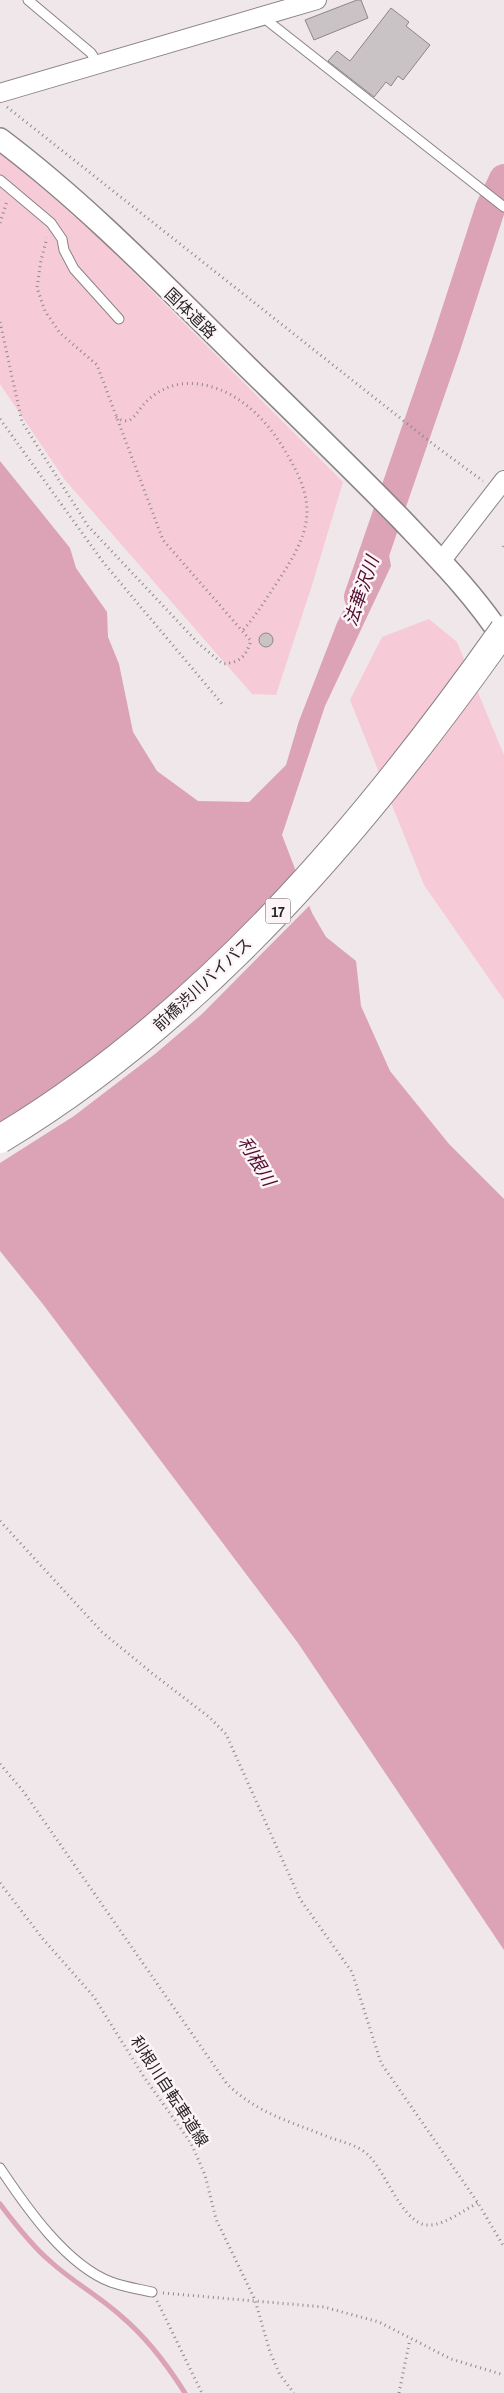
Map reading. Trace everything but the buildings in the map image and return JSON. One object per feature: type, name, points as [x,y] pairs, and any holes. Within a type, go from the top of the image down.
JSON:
[{"type":"highway","name":"前橋渋川バイパス","points":[[0,1139],[63,1099],[142,1039],[234,956],[272,917],[358,820],[447,709],[504,630]]},
{"type":"street","points":[[0,93],[317,0]]},
{"type":"street","name":"国体道路","points":[[0,139],[35,165],[102,225],[442,560]]},
{"type":"street","points":[[500,485],[442,560],[480,604],[504,640]]},
{"type":"lane","points":[[28,0],[91,52],[98,64]]},
{"type":"lane","points":[[268,15],[269,22],[504,207]]},
{"type":"lane","points":[[0,180],[51,223],[62,239],[64,250],[74,269],[119,319]]},
{"type":"lane","points":[[0,2168],[35,2218],[71,2257],[111,2282],[152,2292]]},
{"type":"path","points":[[0,102],[430,442],[500,485]]},
{"type":"path","points":[[0,223],[11,189]]},
{"type":"path","points":[[0,322],[22,422],[88,526],[199,644],[222,664],[235,663],[246,654],[251,640],[163,540],[115,417],[97,365],[60,332],[45,311],[37,288],[41,260],[51,223]]},
{"type":"path","points":[[115,417],[124,421],[130,419],[158,392],[174,384],[194,382],[221,390],[255,412],[274,433],[293,463],[308,502],[304,534],[291,563],[243,630]]},
{"type":"path","points":[[0,419],[103,562],[223,706]]},
{"type":"path","points":[[0,1521],[102,1632],[152,1674],[209,1716],[226,1734],[300,1898],[352,1972],[381,2063],[478,2203],[504,2247]]},
{"type":"path","points":[[0,1764],[23,1791],[227,2084],[242,2098],[260,2110],[353,2146],[368,2155],[412,2218],[423,2224],[437,2224],[478,2203]]},
{"type":"path","name":"利根川自転車道線","points":[[0,1883],[43,1939],[94,1996],[144,2077],[192,2144],[205,2175],[216,2219],[255,2300],[270,2352],[280,2375],[294,2393]]},
{"type":"path","points":[[152,2292],[324,2307],[379,2322],[451,2359],[504,2374]]},
{"type":"path","points":[[152,2292],[202,2393]]},
{"type":"path","points":[[399,2393],[410,2339]]},
{"type":"shaded area","points":[[0,152],[98,237],[343,482],[276,695],[252,694],[65,480],[0,384]]},
{"type":"shaded area","points":[[429,619],[457,642],[504,755],[504,1000],[424,885],[350,700],[382,637]]},
{"type":"water","name":"利根川","points":[[0,461],[70,548],[76,568],[107,612],[108,637],[119,664],[133,732],[157,771],[198,801],[249,802],[286,765],[299,721],[337,623],[370,559],[388,549],[391,566],[325,706],[282,835],[312,913],[326,937],[356,961],[361,1006],[390,1071],[449,1144],[504,1199],[504,1950],[298,1643],[42,1303],[0,1251]]},
{"type":"pier","points":[[298,871],[311,904],[202,1014],[155,1054],[74,1116],[0,1163],[0,1127],[95,1060],[182,989]]},
{"type":"waterway","name":"法華沢川","points":[[359,597],[446,345],[490,209],[504,179]]},
{"type":"waterway","points":[[0,2204],[44,2256],[113,2309],[148,2342],[185,2393]]}]
